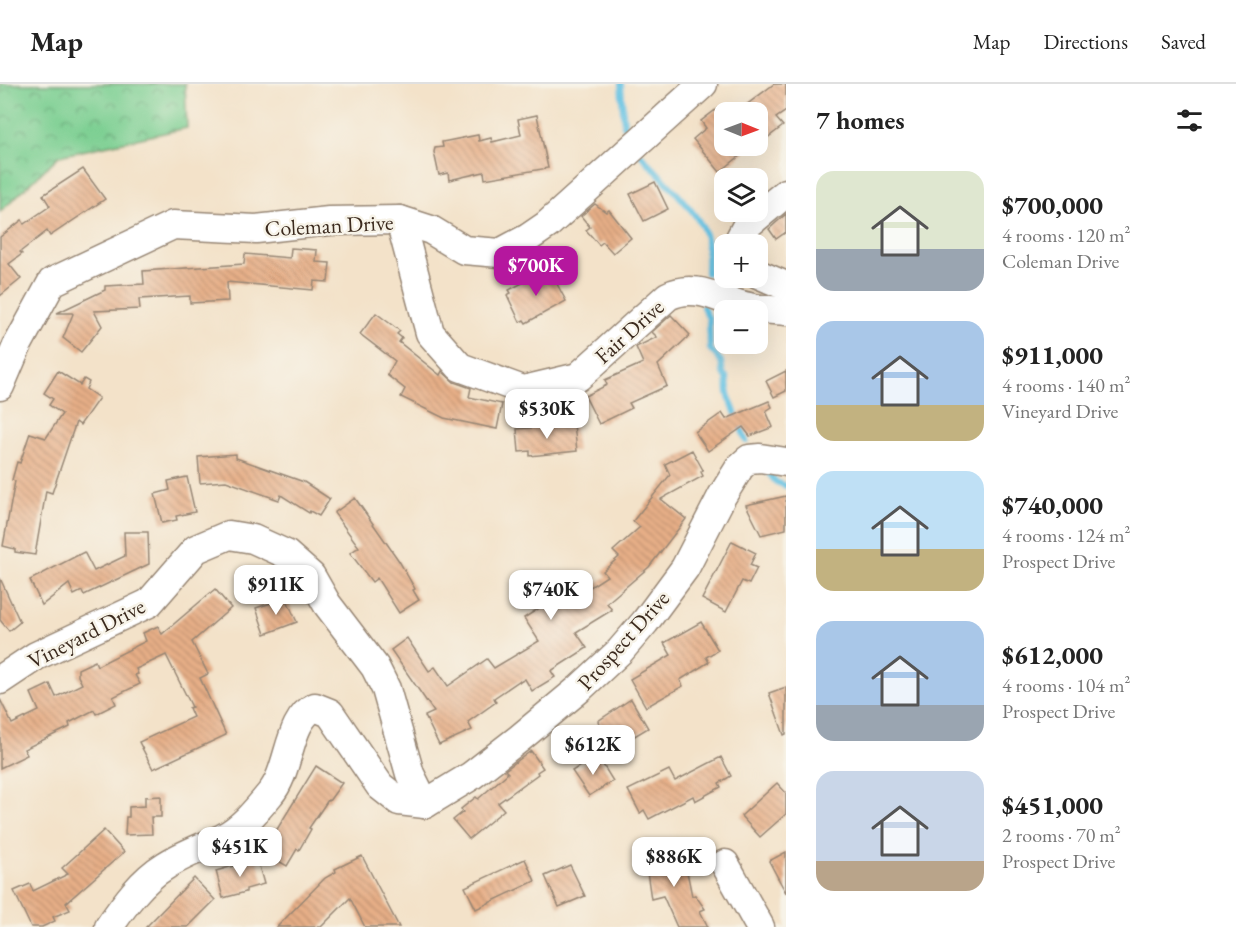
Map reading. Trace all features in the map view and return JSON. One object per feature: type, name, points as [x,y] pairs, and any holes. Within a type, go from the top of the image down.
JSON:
[{"type":"street","name":"Coleman Drive","points":[[0,386],[16,346],[52,282],[173,225],[256,229],[329,221],[400,220],[431,230],[464,250],[500,253],[547,225],[703,84]]},
{"type":"street","points":[[742,234],[747,225],[786,193]]},
{"type":"street","name":"Fair Drive","points":[[400,220],[430,333],[460,366],[523,390],[578,377],[668,296],[680,290],[702,292],[750,308],[786,311]]},
{"type":"street","points":[[768,278],[786,286]]},
{"type":"street","name":"Prospect Drive","points":[[425,804],[471,776],[512,744],[579,689],[620,651],[686,567],[722,496],[740,467],[748,459],[760,458],[786,462]]},
{"type":"street","name":"Vineyard Drive","points":[[0,680],[36,656],[149,603],[196,549],[229,535],[253,539],[286,554],[311,576],[327,604],[375,667],[386,689],[410,774],[425,804]]},
{"type":"street","points":[[109,927],[120,910],[142,885],[163,866],[225,837],[248,820],[273,791],[285,765],[298,724],[305,711],[315,707],[330,713],[380,786],[399,801],[425,804]]},
{"type":"street","points":[[725,864],[760,927]]},
{"type":"green space","points":[[0,84],[185,84],[187,128],[59,156],[0,212]]},
{"type":"building","points":[[774,84],[786,84],[786,111],[776,118],[783,126],[768,137],[768,102],[750,102]]},
{"type":"building","points":[[714,111],[714,156],[740,156],[725,168],[717,168],[693,139],[706,128],[701,121]]},
{"type":"building","points":[[537,115],[548,168],[485,179],[484,172],[449,180],[448,173],[439,175],[434,152],[435,148],[443,147],[442,142],[478,135],[479,141],[491,138],[492,142],[521,135],[518,119]]},
{"type":"building","points":[[83,169],[105,199],[50,236],[47,231],[20,252],[22,254],[9,264],[21,279],[0,296],[0,237],[22,220],[24,224],[50,206],[43,195]]},
{"type":"building","points":[[655,182],[668,209],[644,221],[630,194]]},
{"type":"building","points":[[595,204],[606,212],[609,210],[631,238],[613,253],[603,242],[599,245],[586,230],[590,227],[581,216]]},
{"type":"building","points":[[786,214],[786,232],[776,239],[769,229]]},
{"type":"building","points":[[291,248],[317,250],[316,262],[330,263],[328,282],[314,281],[313,290],[227,282],[228,301],[190,303],[190,296],[139,299],[140,309],[94,311],[102,326],[81,352],[63,338],[73,314],[57,313],[105,290],[105,286],[144,284],[143,271],[244,264],[245,254],[290,258]]},
{"type":"building","points":[[549,269],[566,301],[526,323],[524,320],[520,322],[507,295],[511,293],[509,290]]},
{"type":"building","points":[[376,313],[400,331],[397,334],[402,338],[399,342],[440,375],[442,371],[454,382],[471,388],[469,397],[502,404],[497,429],[444,418],[401,397],[405,389],[387,375],[395,361],[360,334]]},
{"type":"building","points":[[671,315],[690,335],[658,365],[667,386],[629,403],[632,408],[599,424],[585,396],[607,385],[605,380],[643,363],[636,347],[657,337],[652,332]]},
{"type":"building","points":[[58,371],[80,385],[84,379],[89,382],[86,389],[99,398],[80,425],[76,422],[52,493],[46,491],[35,555],[15,552],[15,549],[3,546],[15,481],[12,480],[30,433],[46,438],[62,414],[49,405],[53,399],[44,393]]},
{"type":"building","points":[[786,371],[786,391],[774,397],[766,381]]},
{"type":"building","points":[[769,401],[772,407],[766,411],[773,427],[750,436],[743,427],[708,451],[695,432],[722,413],[726,419]]},
{"type":"building","points":[[574,424],[577,451],[530,456],[530,451],[519,452],[517,429]]},
{"type":"building","points":[[692,450],[703,470],[701,472],[703,476],[661,499],[686,519],[649,567],[607,603],[612,610],[576,632],[587,648],[551,671],[555,677],[532,691],[525,679],[519,681],[494,698],[496,702],[468,722],[472,730],[439,745],[425,716],[434,712],[391,650],[407,638],[429,671],[435,667],[448,686],[487,659],[494,668],[539,641],[524,618],[555,598],[560,607],[607,576],[603,571],[619,557],[613,551],[640,527],[633,521],[670,475],[665,464]]},
{"type":"building","points":[[236,454],[236,458],[304,482],[330,499],[319,516],[310,511],[309,513],[281,495],[279,500],[226,481],[200,483],[198,457]]},
{"type":"building","points":[[187,477],[195,512],[176,516],[177,520],[162,523],[155,494],[170,490],[168,481]]},
{"type":"building","points":[[786,496],[786,529],[761,535],[746,505]]},
{"type":"building","points":[[355,498],[399,561],[415,589],[413,590],[419,600],[399,613],[377,578],[372,582],[350,553],[359,547],[334,513]]},
{"type":"building","points":[[124,532],[148,532],[149,564],[84,595],[82,591],[74,595],[69,584],[42,605],[30,580],[84,552],[94,571],[125,556]]},
{"type":"building","points":[[732,541],[756,553],[750,565],[757,568],[749,584],[742,581],[726,612],[702,599]]},
{"type":"building","points":[[0,578],[20,622],[9,631],[0,620]]},
{"type":"building","points":[[215,589],[231,608],[192,642],[208,674],[200,678],[226,735],[153,769],[139,742],[193,717],[189,708],[192,707],[166,655],[136,669],[138,674],[135,675],[140,684],[113,697],[116,704],[96,714],[94,710],[69,723],[70,727],[24,749],[27,755],[0,768],[0,699],[12,724],[39,711],[31,693],[50,684],[56,697],[82,684],[78,676],[78,669],[95,661],[97,666],[146,641],[143,633],[158,626],[162,634]]},
{"type":"building","points":[[286,598],[297,622],[265,634],[256,608]]},
{"type":"building","points":[[701,622],[718,650],[706,657],[709,662],[680,680],[683,686],[646,707],[630,679],[671,655],[664,643]]},
{"type":"building","points":[[786,687],[786,734],[784,735],[769,693]]},
{"type":"building","points":[[631,699],[648,728],[613,749],[598,721]]},
{"type":"building","points":[[531,751],[543,768],[498,803],[504,810],[469,839],[453,820],[463,812],[461,809],[476,797],[478,799],[508,773],[505,770]]},
{"type":"building","points":[[597,755],[613,781],[589,796],[572,771]]},
{"type":"building","points":[[721,757],[731,776],[719,783],[721,787],[695,801],[693,796],[649,819],[644,810],[640,813],[628,790],[669,770],[675,781]]},
{"type":"building","points":[[316,766],[342,783],[309,828],[311,829],[299,850],[297,849],[287,866],[263,852]]},
{"type":"building","points":[[777,783],[786,793],[786,814],[760,837],[741,816]]},
{"type":"building","points":[[161,796],[161,817],[151,817],[152,834],[125,835],[129,807],[145,806],[145,797]]},
{"type":"building","points":[[104,830],[124,852],[66,903],[70,910],[53,917],[55,921],[42,927],[31,927],[14,891],[30,884],[33,891],[68,874],[62,868]]},
{"type":"building","points":[[664,847],[667,859],[679,857],[680,863],[685,862],[692,896],[695,895],[705,909],[700,911],[708,927],[677,927],[663,896],[651,899],[644,851]]},
{"type":"building","points":[[786,852],[786,893],[769,861]]},
{"type":"building","points":[[362,856],[399,927],[365,927],[350,898],[321,927],[277,927],[325,878],[336,872],[335,869]]},
{"type":"building","points":[[257,859],[264,884],[223,898],[216,871]]},
{"type":"building","points":[[525,859],[535,881],[476,909],[465,887]]},
{"type":"building","points":[[570,865],[585,896],[559,907],[545,876]]},
{"type":"building","points":[[194,878],[215,900],[188,927],[146,927]]},
{"type":"waterway","points":[[621,84],[624,126]]},
{"type":"waterway","points":[[641,155],[700,223],[707,241],[707,273]]},
{"type":"waterway","points":[[703,307],[709,319],[710,349],[721,361],[723,373],[727,378],[728,394],[746,441]]},
{"type":"waterway","points":[[766,470],[776,482],[786,486]]}]
